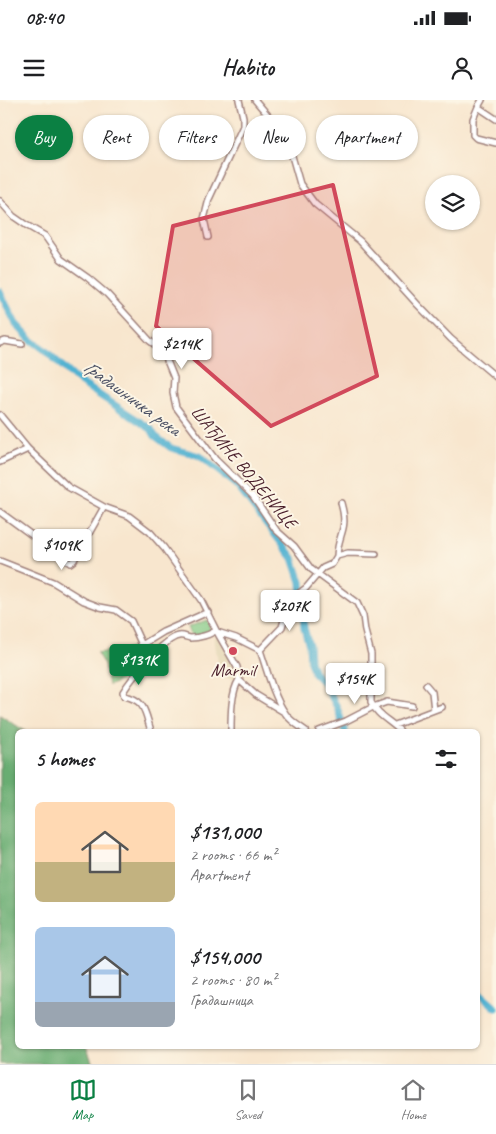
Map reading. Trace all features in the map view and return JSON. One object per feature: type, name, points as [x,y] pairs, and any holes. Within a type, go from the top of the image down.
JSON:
[{"type":"street","points":[[208,237],[204,219],[209,199],[243,126],[239,100]]},
{"type":"street","points":[[255,100],[284,134],[300,184],[315,204],[360,241],[418,306],[451,339],[496,377]]},
{"type":"street","points":[[482,100],[473,119],[473,135],[476,138],[496,143]]},
{"type":"street","points":[[478,107],[496,119]]},
{"type":"street","name":"ШАЂИНЕ ВОДЕНИЦЕ","points":[[0,202],[13,216],[45,236],[61,259],[107,294],[150,342],[163,351],[174,378],[176,407],[215,459],[253,496],[276,530],[294,546],[311,569],[352,598],[361,609],[372,663],[370,697],[373,707]]},
{"type":"street","points":[[0,343],[5,341],[22,344]]},
{"type":"street","points":[[0,415],[28,449],[72,491],[137,521],[156,539],[169,556],[201,600],[237,667],[239,680],[235,687],[231,729]]},
{"type":"street","points":[[0,462],[28,449]]},
{"type":"street","points":[[260,650],[282,627],[290,600],[306,588],[323,568],[332,564],[337,556],[345,524],[341,503]]},
{"type":"street","points":[[0,512],[70,563],[74,560],[104,507]]},
{"type":"street","points":[[337,556],[348,553],[376,554]]},
{"type":"street","points":[[0,562],[53,582],[75,596],[100,607],[116,610],[131,620],[142,645],[163,632],[208,612]]},
{"type":"street","points":[[151,729],[146,711],[141,704],[136,699],[124,696],[123,692],[155,653],[179,635],[191,638],[217,631],[260,650],[284,712]]},
{"type":"street","points":[[239,680],[256,695],[284,712],[294,723],[303,729]]},
{"type":"street","points":[[426,685],[432,692],[434,710]]},
{"type":"street","points":[[324,729],[388,702],[412,706]]},
{"type":"street","points":[[373,707],[398,729]]},
{"type":"street","points":[[395,725],[442,707]]},
{"type":"highlighted area","points":[[333,185],[377,376],[271,426],[156,326],[173,226]]},
{"type":"shaded area","points":[[218,636],[235,666],[236,679],[219,677],[214,666],[218,662],[214,637]]},
{"type":"green space","points":[[207,620],[211,631],[192,637],[188,627]]},
{"type":"green space","points":[[139,648],[142,652],[123,677],[108,685],[104,665],[97,653]]},
{"type":"green space","points":[[0,715],[22,729],[15,729],[15,1049],[87,1049],[93,1064],[0,1064]]},
{"type":"waterway","name":"Градашничка река","points":[[0,292],[16,324],[30,339],[45,350],[78,381],[151,429],[155,436],[171,448],[200,456],[237,486],[293,558],[301,582],[304,628],[309,645],[310,661],[314,673],[324,683],[337,707],[344,729]]},
{"type":"waterway","name":"Градашничка река","points":[[480,994],[496,1008]]},
{"type":"place","name":"Marmil","points":[[233,651]]}]
